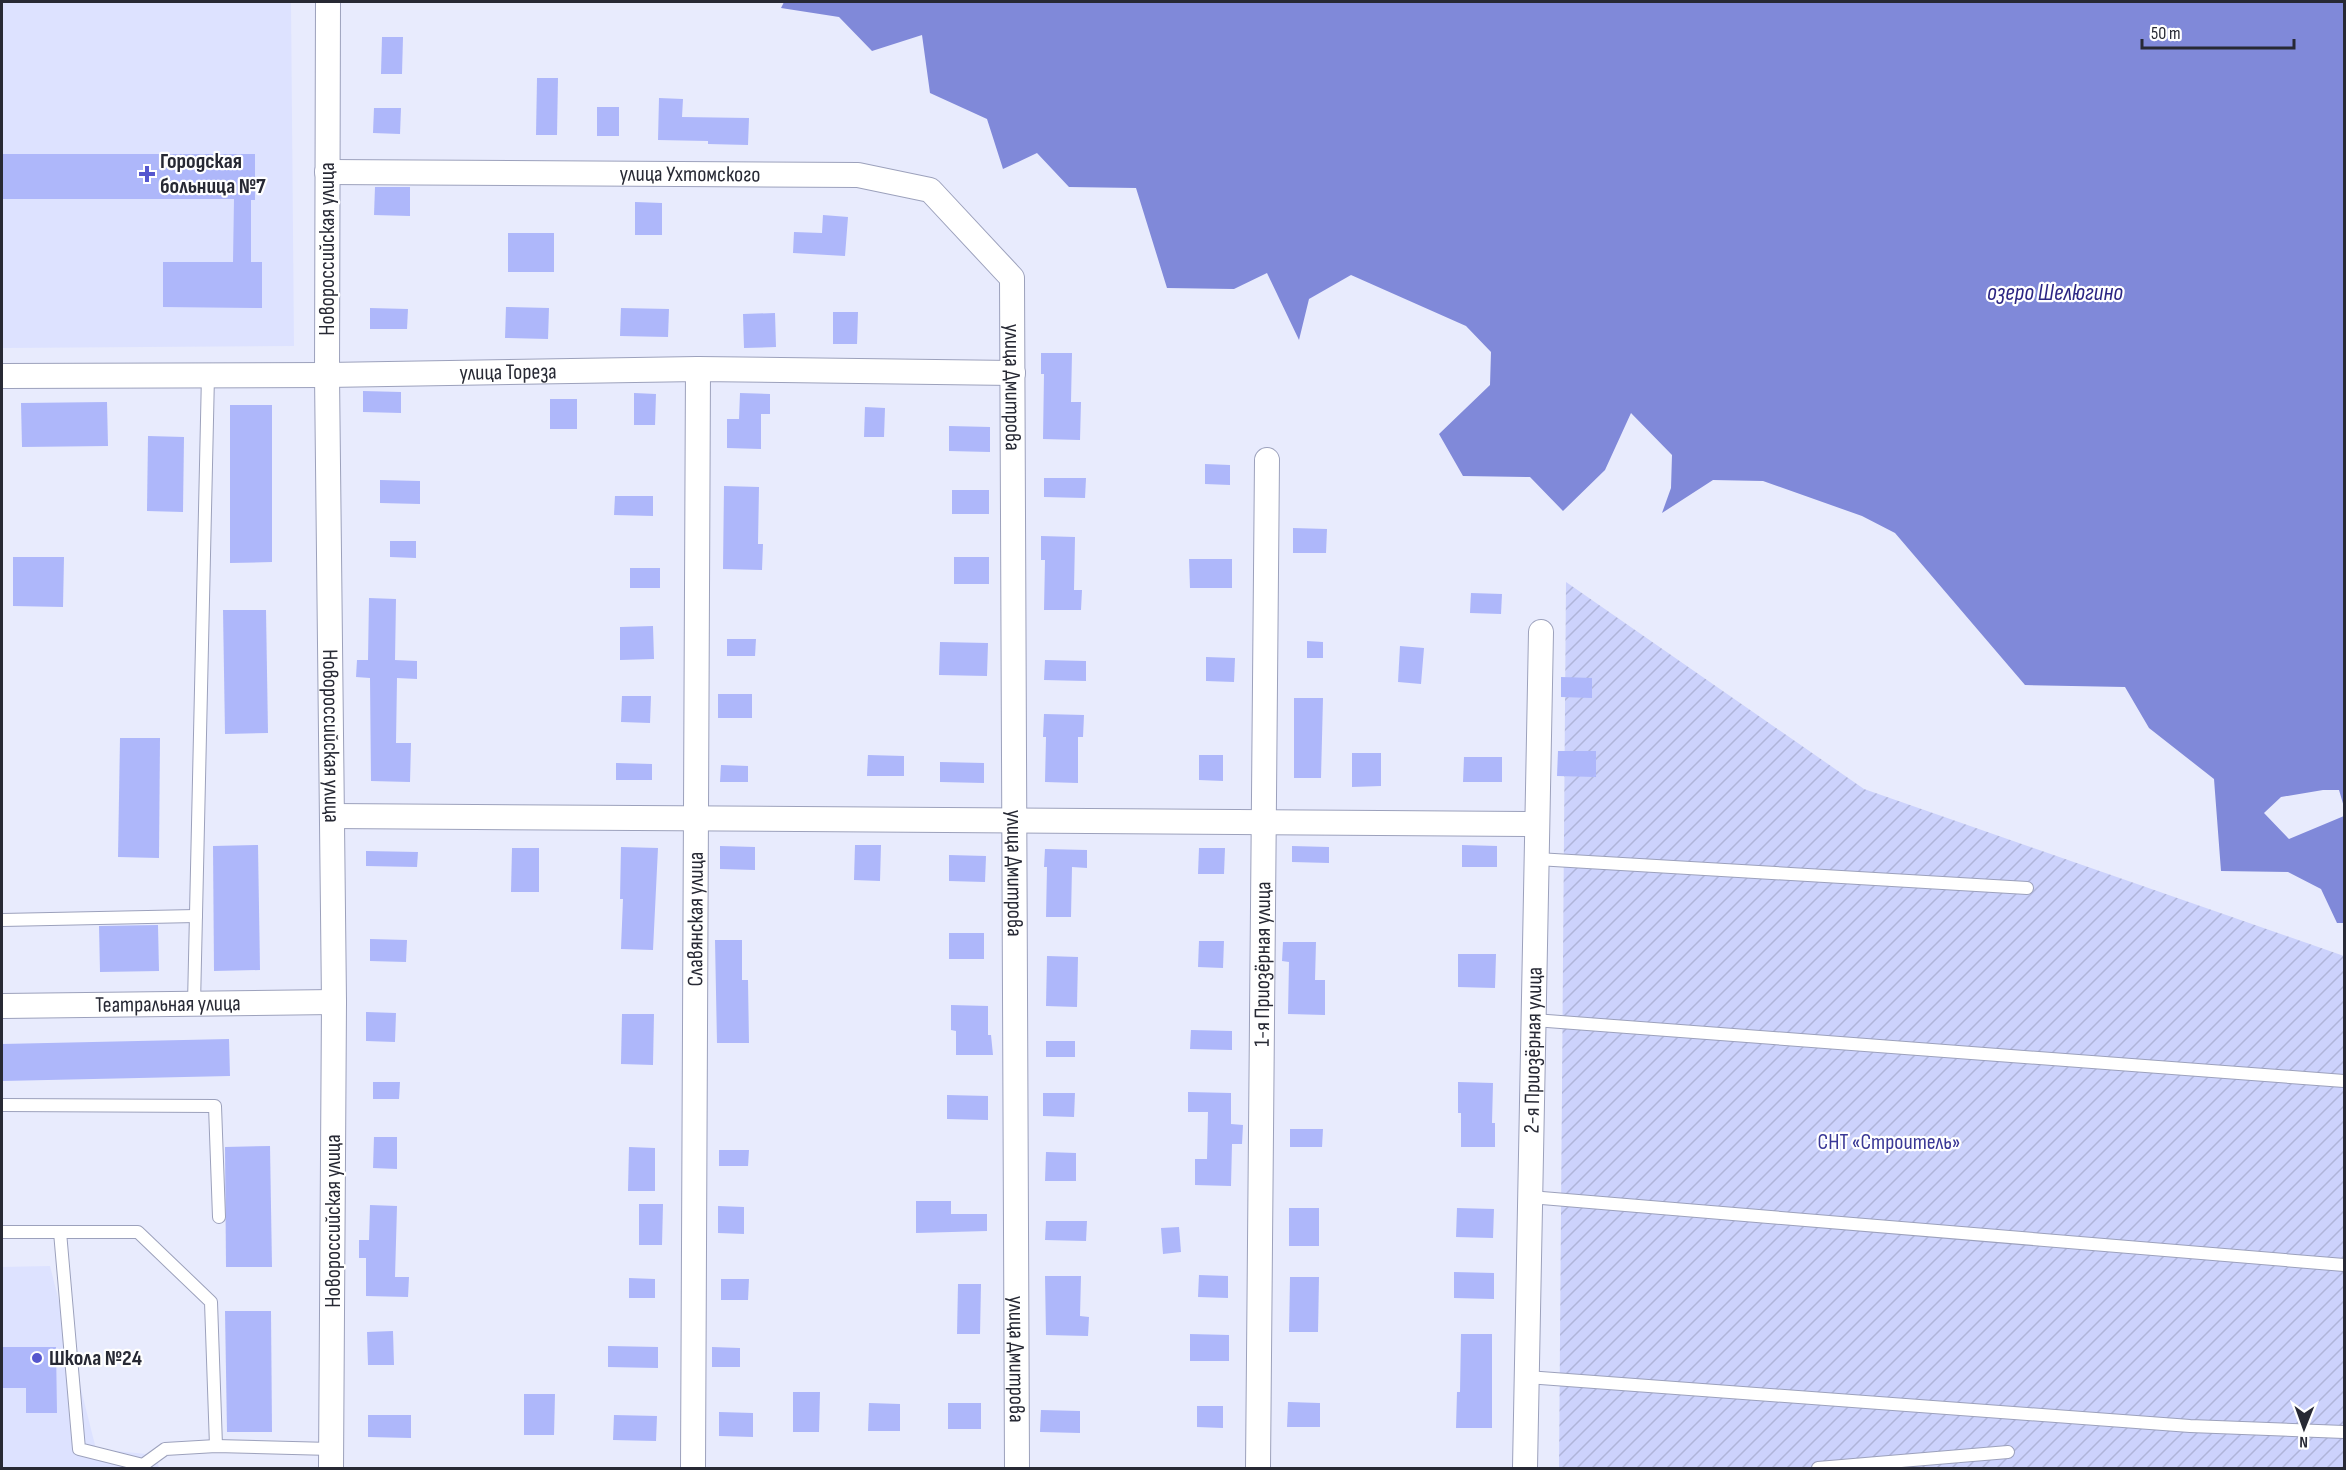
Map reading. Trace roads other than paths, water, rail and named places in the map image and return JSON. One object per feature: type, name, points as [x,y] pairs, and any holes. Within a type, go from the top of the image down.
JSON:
[{"type":"street","name":"Новороссийская улица","points":[[328,2],[327,375],[334,1002],[331,1459]]},
{"type":"street","name":"улица Ухтомского","points":[[327,172],[858,175],[930,190],[1012,278]]},
{"type":"street","name":"улица Дмитрова","points":[[1012,278],[1017,1468]]},
{"type":"street","name":"улица Тореза","points":[[2,376],[327,375],[698,369],[1013,373]]},
{"type":"street","name":"Славянская улица","points":[[693,1468],[698,369]]},
{"type":"street","name":"1-я Приозёрная улица","points":[[1258,1468],[1267,460]]},
{"type":"street","name":"2-я Приозёрная улица","points":[[1525,1468],[1541,632]]},
{"type":"street","points":[[332,816],[1537,824]]},
{"type":"street","name":"Театральная улица","points":[[2,1006],[334,1002]]},
{"type":"lane","points":[[194,1004],[208,375]]},
{"type":"lane","points":[[1537,859],[2026,888]]},
{"type":"lane","points":[[2,920],[196,916]]},
{"type":"lane","points":[[1534,1020],[2344,1082]]},
{"type":"lane","points":[[2,1105],[215,1106],[219,1217]]},
{"type":"lane","points":[[1530,1197],[2344,1265]]},
{"type":"lane","points":[[2,1232],[138,1232],[211,1302],[216,1446]]},
{"type":"lane","points":[[60,1232],[79,1449],[144,1467],[165,1449],[216,1446],[331,1459]]},
{"type":"lane","points":[[1527,1377],[2190,1426],[2344,1432]]},
{"type":"lane","points":[[1818,1468],[2008,1452]]},
{"type":"water","name":"озеро Шелюгино","points":[[784,2],[2344,2],[2344,807],[2339,790],[2323,790],[2281,797],[2264,813],[2289,839],[2344,816],[2344,923],[2337,923],[2321,889],[2288,872],[2221,871],[2214,779],[2149,728],[2125,687],[2025,685],[1895,533],[1862,516],[1763,481],[1713,480],[1662,513],[1671,488],[1672,455],[1631,413],[1605,470],[1563,511],[1530,477],[1463,476],[1439,434],[1490,385],[1491,352],[1466,326],[1351,275],[1309,299],[1299,340],[1267,273],[1234,289],[1167,288],[1136,188],[1069,187],[1037,153],[1003,169],[987,119],[930,93],[922,35],[872,51],[839,17],[781,8]]},
{"type":"place","name":"Городская больница №7","points":[[147,174]]},
{"type":"place","name":"Школа №24","points":[[37,1358]]},
{"type":"park label","name":"СНТ «Строитель»","points":[[1889,1142]]}]
